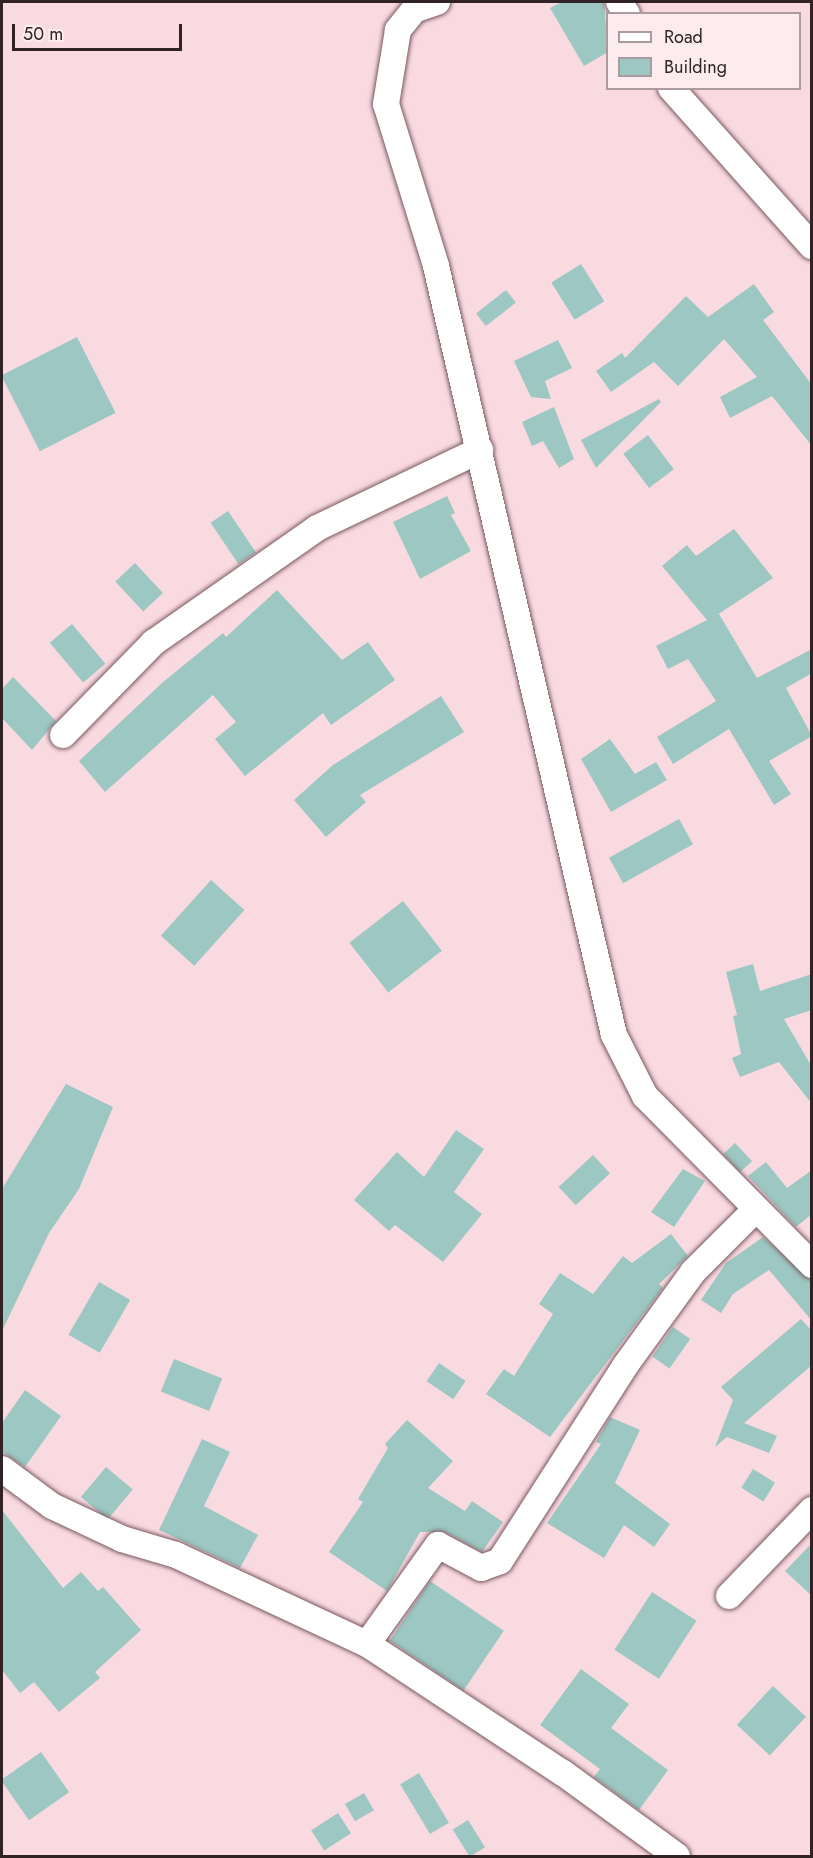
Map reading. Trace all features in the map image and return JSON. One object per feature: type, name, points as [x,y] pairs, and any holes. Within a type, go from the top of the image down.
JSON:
[{"type":"street","points":[[437,2],[414,10],[398,30],[386,104],[436,266],[614,1035],[645,1096],[812,1265]]},
{"type":"street","points":[[673,90],[812,246]]},
{"type":"street","points":[[63,735],[153,644],[317,528],[480,450]]},
{"type":"street","points":[[367,1644],[438,1545],[481,1568],[500,1561],[625,1366],[693,1272],[756,1209]]},
{"type":"street","points":[[2,1469],[72,1515],[122,1539],[176,1555],[367,1644],[563,1773],[677,1857]]},
{"type":"street","points":[[729,1596],[812,1510]]},
{"type":"building","points":[[562,2],[604,2],[606,53],[584,66],[550,8]]},
{"type":"building","points":[[581,264],[604,301],[575,320],[551,283]]},
{"type":"building","points":[[754,284],[774,312],[763,320],[812,385],[812,446],[772,396],[730,418],[720,397],[757,377],[724,339],[678,386],[654,362],[611,392],[596,371],[622,353],[625,358],[686,296],[708,317]]},
{"type":"building","points":[[506,290],[516,303],[486,326],[476,313]]},
{"type":"building","points":[[77,337],[116,413],[40,451],[2,375]]},
{"type":"building","points":[[558,340],[572,368],[545,381],[551,399],[531,397],[514,361]]},
{"type":"building","points":[[659,399],[661,402],[596,468],[581,440]]},
{"type":"building","points":[[554,407],[574,459],[559,468],[543,441],[532,446],[522,422]]},
{"type":"building","points":[[648,435],[674,469],[649,488],[623,454]]},
{"type":"building","points":[[447,496],[455,513],[451,515],[471,551],[420,579],[393,522]]},
{"type":"building","points":[[228,511],[256,552],[239,564],[211,523]]},
{"type":"building","points":[[734,529],[773,578],[714,617],[719,614],[757,678],[812,649],[812,673],[786,688],[812,736],[769,761],[791,794],[774,805],[729,729],[673,764],[657,737],[716,701],[688,659],[668,669],[656,646],[707,620],[662,566],[687,545],[696,556]]},
{"type":"building","points":[[135,563],[163,593],[143,611],[115,581]]},
{"type":"building","points":[[277,590],[342,660],[368,642],[395,680],[331,725],[323,713],[245,776],[215,739],[236,722],[213,695],[105,792],[79,761],[162,683],[223,633],[226,637]]},
{"type":"building","points":[[72,624],[105,664],[83,682],[50,643]]},
{"type":"building","points":[[13,677],[56,721],[32,750],[2,718],[2,689]]},
{"type":"building","points":[[441,696],[464,732],[360,795],[366,802],[326,837],[294,800],[333,765]]},
{"type":"building","points":[[610,739],[635,774],[656,762],[667,780],[611,812],[581,759]]},
{"type":"building","points":[[679,819],[693,844],[623,883],[609,858]]},
{"type":"building","points":[[211,880],[244,910],[194,966],[161,936]]},
{"type":"building","points":[[403,901],[442,951],[388,993],[349,943]]},
{"type":"building","points":[[753,964],[760,991],[812,974],[812,1010],[784,1019],[812,1067],[812,1104],[779,1062],[740,1077],[732,1058],[741,1054],[733,1016],[737,1015],[726,972]]},
{"type":"building","points":[[66,1084],[113,1107],[79,1189],[49,1233],[2,1331],[2,1189]]},
{"type":"building","points":[[456,1130],[484,1149],[454,1192],[482,1214],[443,1262],[395,1225],[389,1231],[354,1200],[397,1152],[424,1177]]},
{"type":"building","points":[[735,1143],[752,1161],[740,1172],[723,1154]]},
{"type":"building","points":[[593,1155],[610,1173],[576,1205],[559,1187]]},
{"type":"building","points":[[766,1162],[787,1188],[812,1170],[812,1214],[796,1227],[748,1176]]},
{"type":"building","points":[[683,1169],[705,1181],[674,1227],[651,1212]]},
{"type":"building","points":[[671,1234],[688,1256],[659,1284],[663,1288],[550,1437],[486,1394],[504,1369],[514,1376],[553,1314],[539,1304],[560,1273],[593,1294],[623,1256],[632,1263]]},
{"type":"building","points":[[763,1237],[812,1280],[812,1321],[769,1270],[733,1294],[721,1313],[701,1300],[726,1263]]},
{"type":"building","points":[[99,1282],[130,1300],[100,1353],[68,1335]]},
{"type":"building","points":[[801,1319],[812,1331],[812,1365],[744,1423],[777,1436],[769,1453],[727,1437],[715,1447],[733,1400],[721,1387]]},
{"type":"building","points":[[673,1327],[690,1339],[670,1369],[652,1356]]},
{"type":"building","points":[[174,1359],[222,1378],[209,1411],[161,1391]]},
{"type":"building","points":[[439,1363],[466,1381],[453,1399],[427,1381]]},
{"type":"building","points":[[25,1390],[61,1416],[25,1467],[2,1452],[2,1423]]},
{"type":"building","points":[[610,1417],[640,1430],[615,1483],[670,1524],[654,1547],[624,1525],[604,1558],[547,1523],[601,1444],[596,1442]]},
{"type":"building","points":[[407,1420],[453,1461],[428,1488],[465,1511],[472,1501],[503,1522],[482,1552],[445,1532],[420,1532],[387,1591],[329,1552],[363,1502],[358,1499],[388,1448],[385,1444]]},
{"type":"building","points":[[202,1439],[230,1452],[204,1506],[258,1535],[240,1568],[159,1530]]},
{"type":"building","points":[[106,1467],[133,1489],[108,1519],[81,1497]]},
{"type":"building","points":[[753,1469],[775,1483],[763,1501],[741,1488]]},
{"type":"building","points":[[2,1510],[63,1588],[81,1572],[98,1591],[103,1587],[141,1630],[95,1672],[100,1678],[59,1712],[34,1682],[20,1693],[2,1670]]},
{"type":"building","points":[[812,1543],[812,1596],[785,1571]]},
{"type":"building","points":[[430,1581],[504,1631],[464,1690],[390,1641]]},
{"type":"building","points":[[652,1592],[696,1621],[659,1679],[614,1650]]},
{"type":"building","points":[[581,1669],[629,1704],[611,1728],[668,1770],[639,1810],[594,1777],[600,1769],[540,1725]]},
{"type":"building","points":[[773,1686],[806,1717],[770,1755],[737,1725]]},
{"type":"building","points":[[41,1752],[69,1792],[29,1820],[2,1779]]},
{"type":"building","points":[[419,1773],[449,1823],[430,1834],[400,1784]]},
{"type":"building","points":[[364,1793],[374,1810],[355,1821],[345,1804]]},
{"type":"building","points":[[338,1813],[351,1833],[324,1851],[311,1830]]},
{"type":"building","points":[[468,1820],[485,1847],[469,1856],[453,1830]]}]
